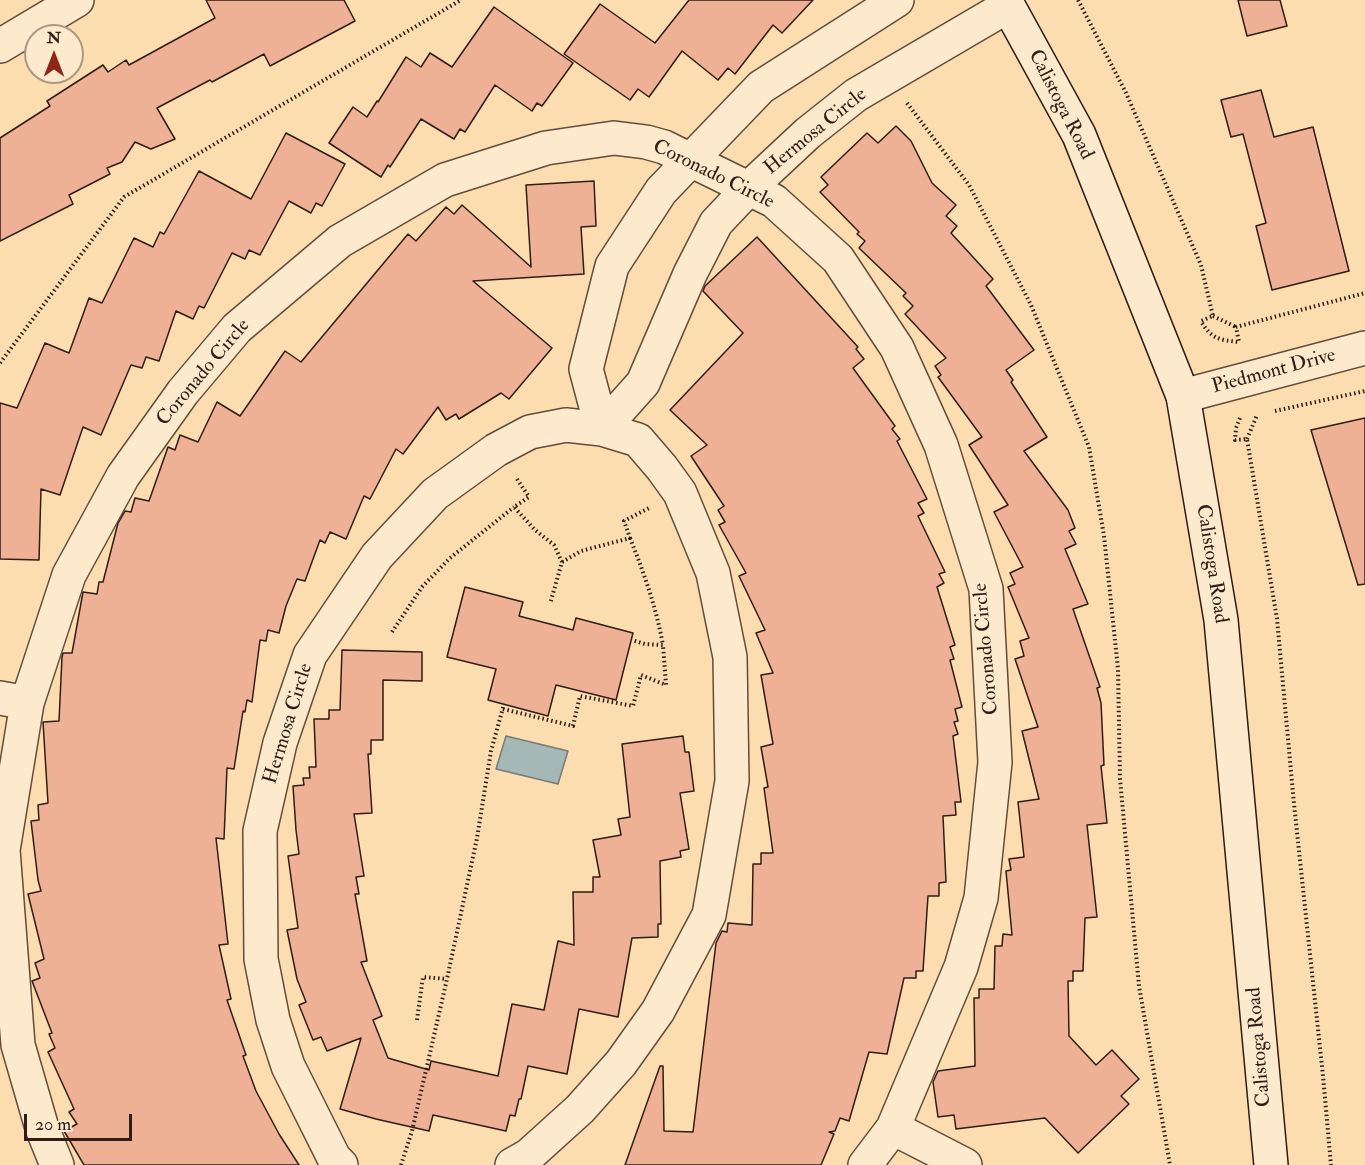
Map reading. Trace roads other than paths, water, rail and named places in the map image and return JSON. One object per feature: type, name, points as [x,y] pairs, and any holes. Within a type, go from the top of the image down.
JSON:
[{"type":"street","points":[[0,46],[77,0]]},
{"type":"street","points":[[602,429],[586,369],[612,266],[661,190],[761,87],[897,0]]},
{"type":"street","name":"Hermosa Circle","points":[[602,429],[643,383],[690,274],[716,223],[749,188],[808,133],[856,95],[1007,3]]},
{"type":"street","name":"Calistoga Road","points":[[1007,3],[1079,135],[1183,396],[1221,620],[1271,1165]]},
{"type":"street","name":"Coronado Circle","points":[[57,1165],[42,1128],[18,1045],[3,850],[13,701],[69,575],[123,476],[183,392],[237,328],[340,241],[445,180],[546,148],[614,138],[664,147],[774,201],[838,259],[897,348],[941,445],[986,589],[995,762],[981,898],[961,967],[892,1128],[865,1165]]},
{"type":"street","name":"Piedmont Drive","points":[[1183,396],[1365,348]]},
{"type":"street","name":"Hermosa Circle","points":[[341,1165],[334,1158],[288,1066],[273,1020],[261,959],[260,831],[280,743],[310,655],[377,556],[435,494],[496,450],[530,432],[566,425],[602,429],[638,440],[680,493],[713,573],[730,657],[732,782],[709,915],[658,1011],[621,1063],[580,1109],[528,1156],[512,1165]]},
{"type":"street","points":[[892,1128],[965,1165]]}]
